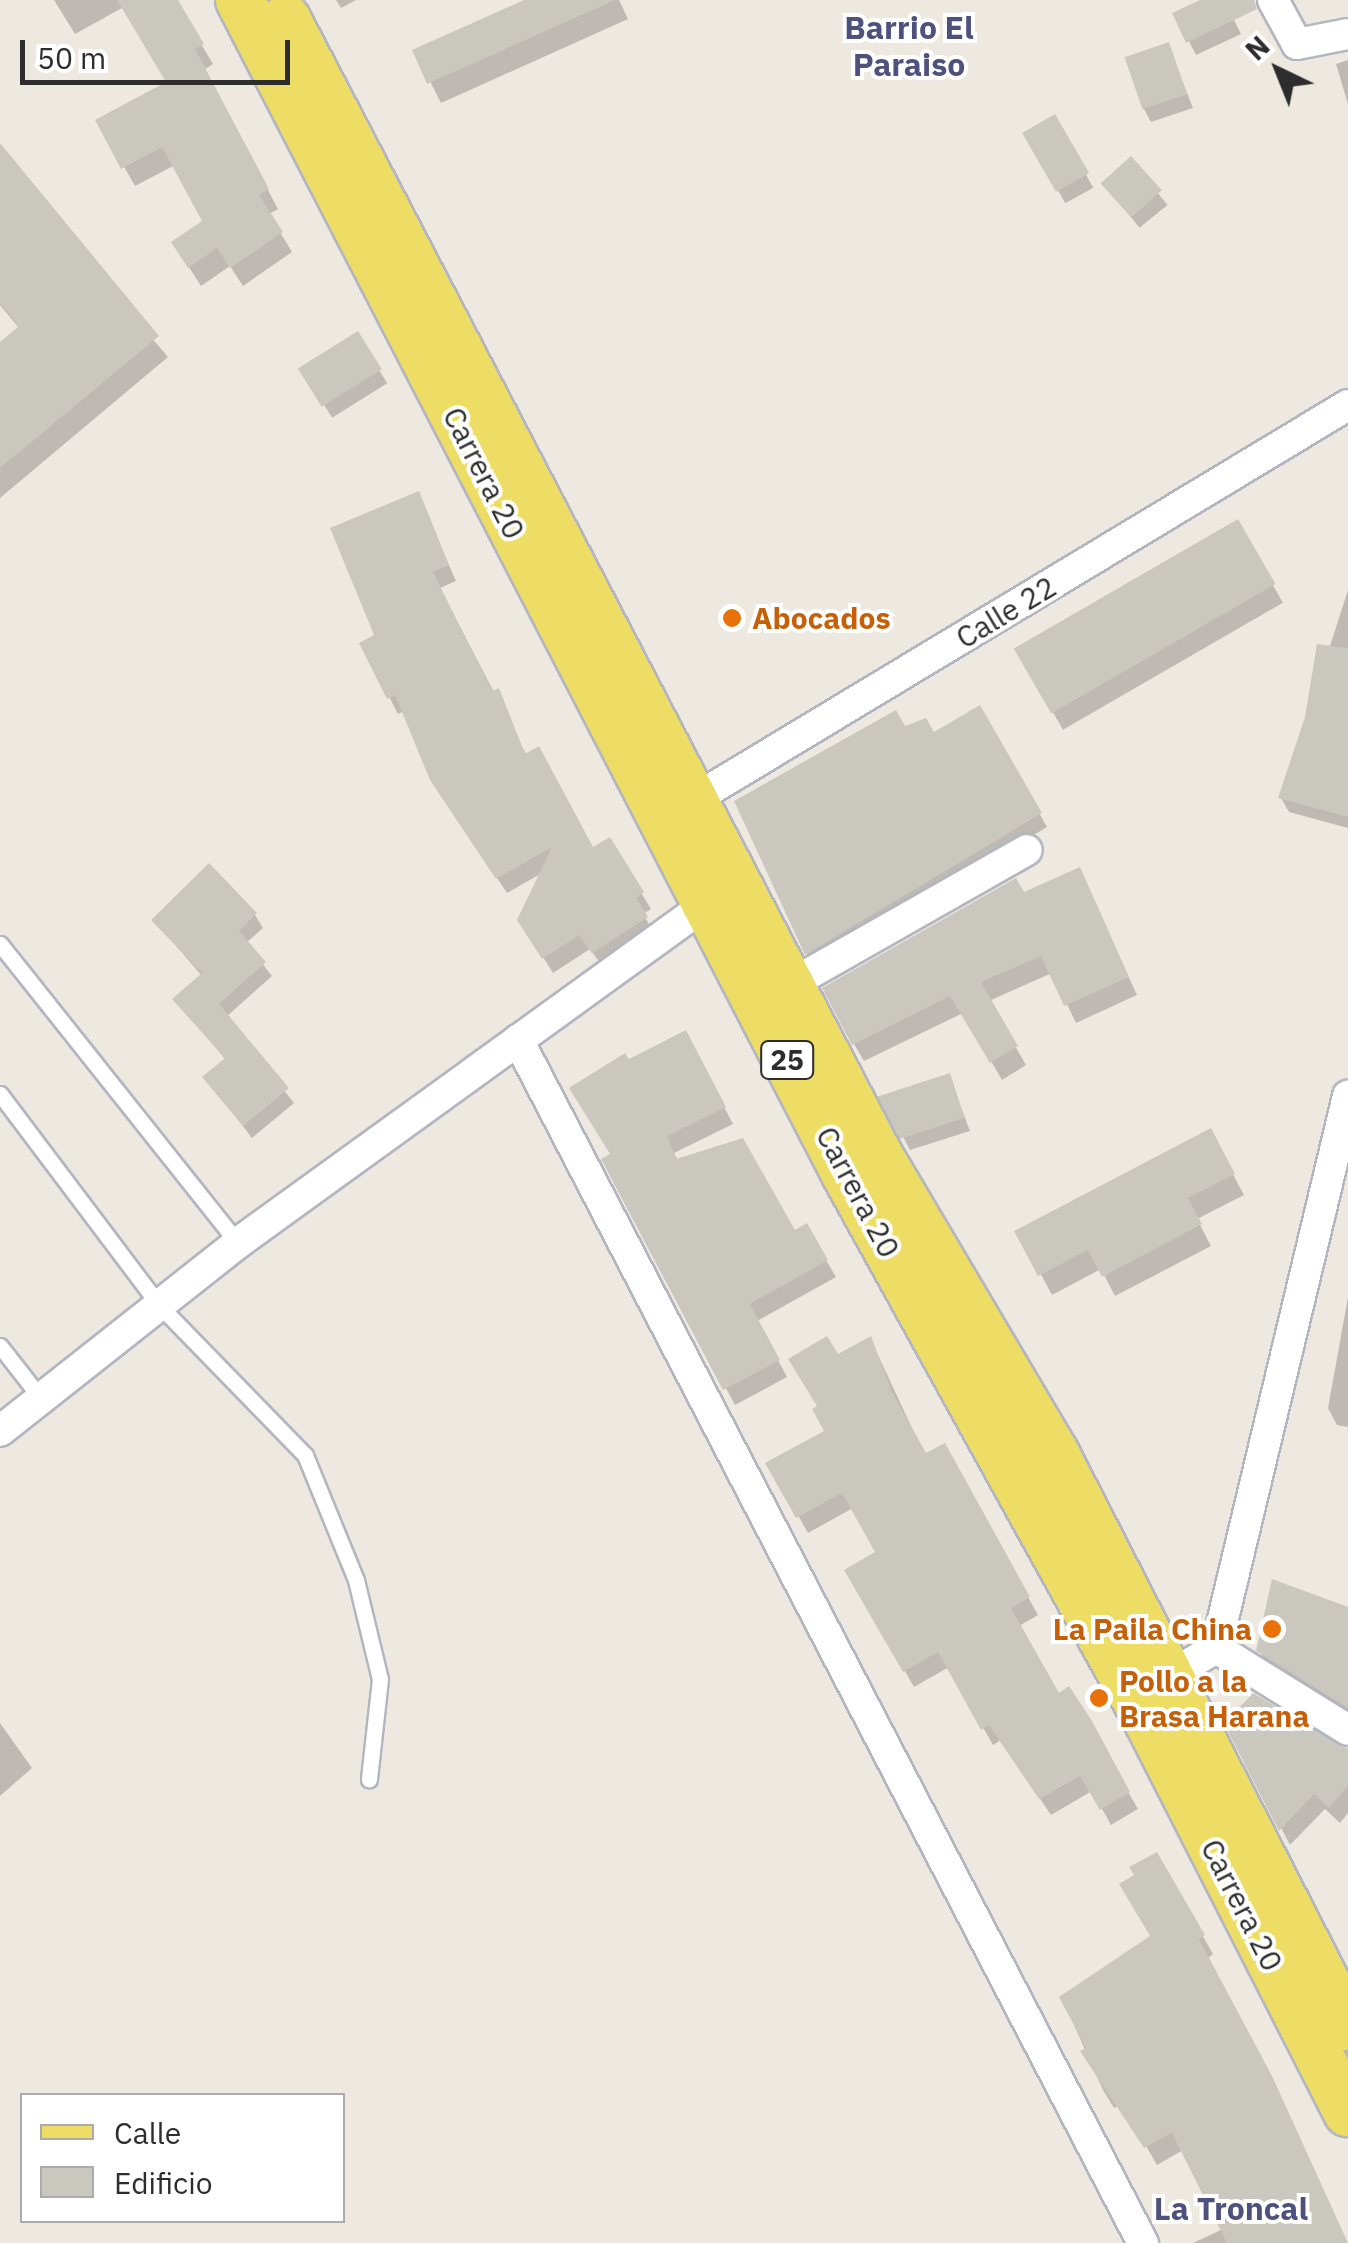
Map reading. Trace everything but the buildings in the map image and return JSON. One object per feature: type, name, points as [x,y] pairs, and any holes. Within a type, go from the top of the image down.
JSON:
[{"type":"main road","name":"Carrera 20","points":[[240,0],[678,809],[722,893],[846,1174],[1149,1722],[1348,2112]]},
{"type":"main road","name":"Carrera 20","points":[[276,0],[678,809]]},
{"type":"main road","name":"Carrera 20","points":[[722,893],[790,984],[877,1152],[1055,1454],[1348,2026]]},
{"type":"street","points":[[1272,0],[1297,44],[1348,34]]},
{"type":"street","name":"Calle 22","points":[[678,809],[1348,405]]},
{"type":"street","points":[[790,984],[1027,850]]},
{"type":"street","points":[[0,1430],[38,1396],[238,1244],[722,893]]},
{"type":"street","points":[[518,1040],[1143,2243]]},
{"type":"street","points":[[1169,1676],[1216,1648],[1348,1096]]},
{"type":"street","points":[[1216,1648],[1348,1730]]},
{"type":"lane","points":[[0,944],[238,1244]]},
{"type":"lane","points":[[0,1094],[158,1304],[304,1456],[356,1580],[380,1679],[369,1779]]},
{"type":"lane","points":[[0,1346],[38,1396]]},
{"type":"place","name":"Abocados","points":[[732,618]]},
{"type":"place","name":"La Paila China","points":[[1272,1629]]},
{"type":"place","name":"Pollo a la Brasa Harana","points":[[1099,1698]]},
{"type":"district","name":"Barrio El Paraiso","points":[[909,46]]},
{"type":"district","name":"La Troncal","points":[[1231,2208]]}]
